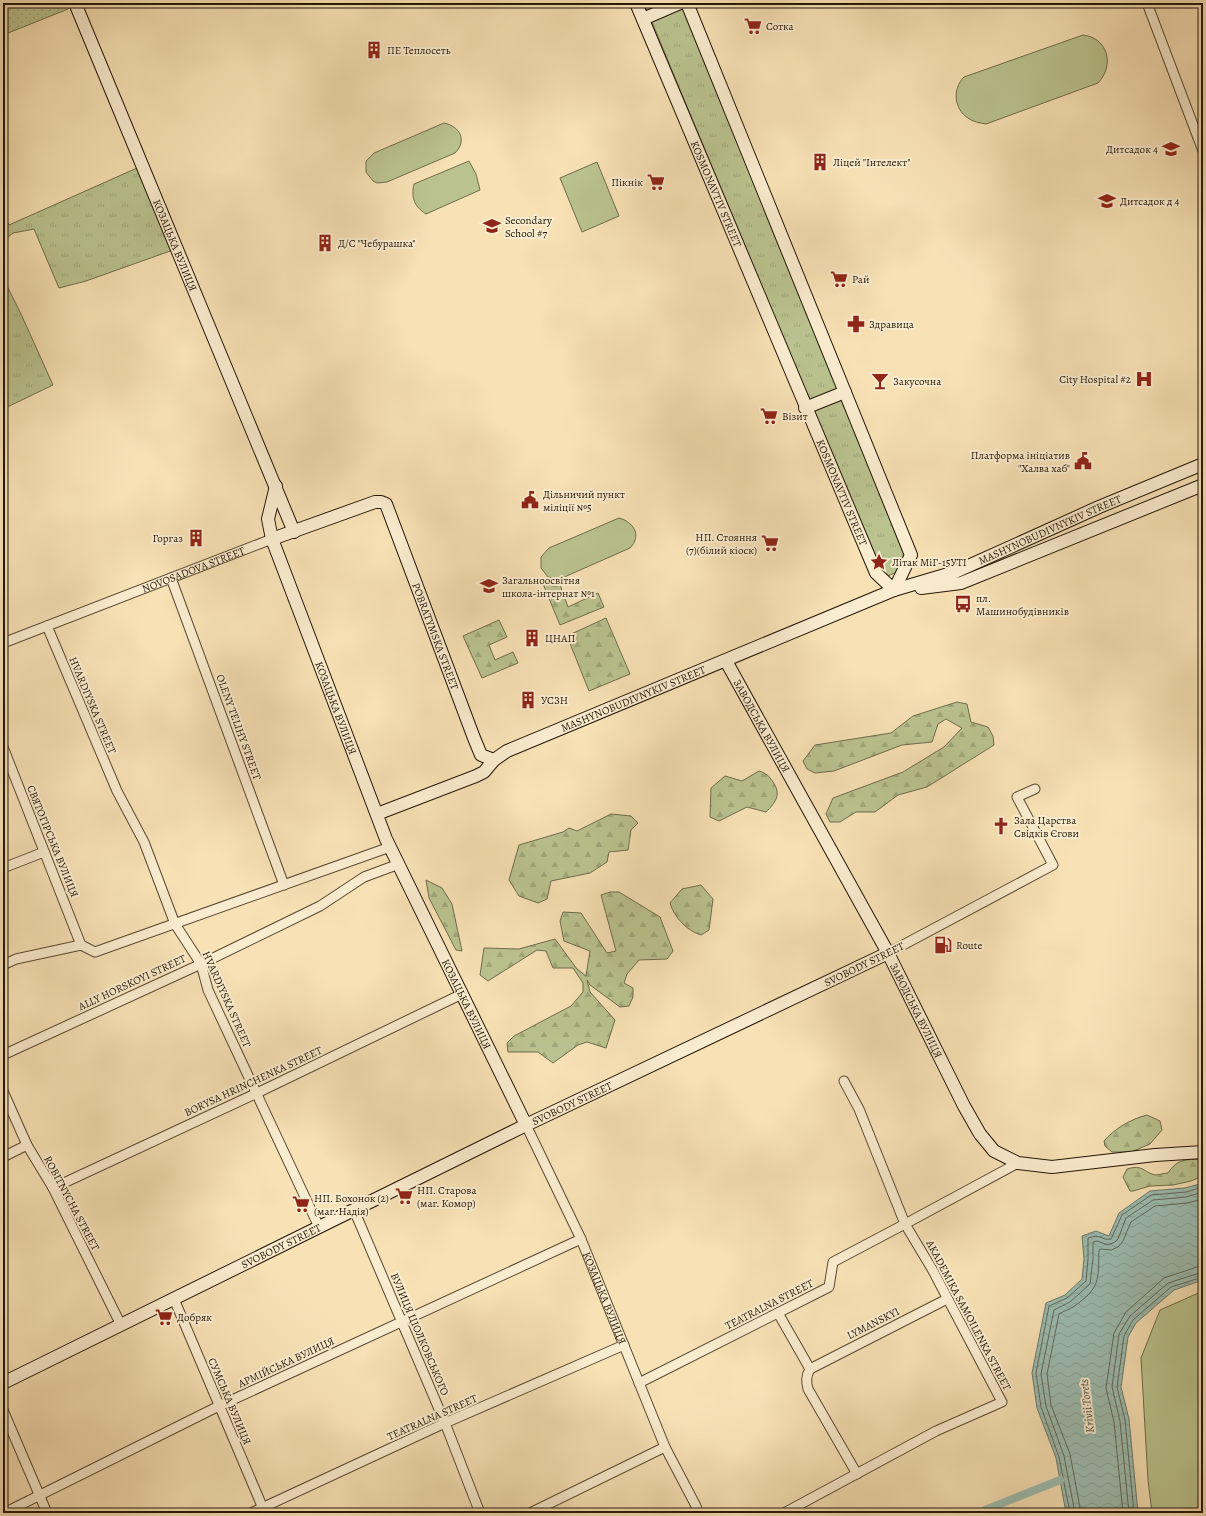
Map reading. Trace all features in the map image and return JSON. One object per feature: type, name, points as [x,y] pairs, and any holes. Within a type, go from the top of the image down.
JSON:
[{"type":"street","name":"КОЗАЦЬКА ВУЛИЦЯ","points":[[76,3],[294,532]]},
{"type":"street","name":"KOSMONAVTIV STREET","points":[[636,3],[805,408],[876,573],[894,590]]},
{"type":"street","points":[[643,19],[680,3]]},
{"type":"street","points":[[687,3],[911,555],[894,590]]},
{"type":"street","points":[[1147,3],[1203,151]]},
{"type":"street","points":[[805,408],[845,392]]},
{"type":"street","name":"MASHYNOBUDIVNYKIV STREET","points":[[377,814],[476,776],[484,772],[494,760],[507,751],[894,590],[955,572],[1099,507],[1203,464]]},
{"type":"street","name":"MASHYNOBUDIVNYKIV STREET","points":[[894,590],[961,583],[1203,485]]},
{"type":"street","name":"КОЗАЦЬКА ВУЛИЦЯ","points":[[276,486],[268,519],[272,539],[390,847],[581,1239],[665,1447],[696,1506],[698,1513]]},
{"type":"street","name":"NOVOSADOVA STREET","points":[[3,644],[272,539],[375,502],[386,504]]},
{"type":"street","name":"POBRATYMSKA STREET","points":[[386,504],[481,755],[494,760]]},
{"type":"street","name":"OLENY TELIHY STREET","points":[[172,578],[284,885]]},
{"type":"street","name":"HVARDIYSKA STREET","points":[[47,626],[117,791],[144,842],[175,924],[201,964],[208,990],[319,1227]]},
{"type":"street","name":"ЗАВОДСЬКА ВУЛИЦЯ","points":[[726,661],[888,953],[964,1106],[980,1134],[994,1151],[1018,1164],[1052,1167],[1155,1155],[1203,1152]]},
{"type":"street","name":"СВЯТОГІРСЬКА ВУЛИЦЯ","points":[[3,747],[7,768],[44,852],[81,944]]},
{"type":"street","name":"SVOBODY STREET","points":[[3,1383],[526,1125],[888,953],[1054,865],[1017,798],[1035,788]]},
{"type":"street","points":[[3,965],[16,959],[81,944],[95,952],[390,847]]},
{"type":"street","points":[[3,868],[44,852]]},
{"type":"street","name":"ALLY HORSKOYI STREET","points":[[3,1055],[201,964],[320,906],[364,877],[399,864]]},
{"type":"street","name":"BORYSA HRINCHENKA STREET","points":[[53,1188],[257,1093],[462,994]]},
{"type":"street","name":"AKADEMIKA SAMOILENKA STREET","points":[[784,1513],[936,1431],[1002,1402],[906,1224],[859,1109],[844,1081]]},
{"type":"street","name":"ROBITNYCHA STREET","points":[[3,1092],[28,1145],[53,1188],[121,1325]]},
{"type":"street","points":[[3,1157],[28,1145]]},
{"type":"street","name":"TEATRALNA STREET","points":[[639,1383],[829,1287],[833,1262],[1018,1164]]},
{"type":"street","name":"ВУЛИЦЯ ЦІОЛКОВСЬКОГО","points":[[354,1210],[445,1423],[480,1513]]},
{"type":"street","name":"АРМІЙСЬКА ВУЛИЦЯ","points":[[4,1513],[219,1406],[581,1239]]},
{"type":"street","name":"LYMANSKYI","points":[[810,1369],[947,1298]]},
{"type":"street","name":"СУМСЬКА ВУЛИЦЯ","points":[[174,1299],[264,1510]]},
{"type":"street","points":[[778,1313],[810,1369],[806,1381],[808,1389],[857,1474]]},
{"type":"street","name":"TEATRALNA STREET","points":[[251,1513],[264,1510],[445,1423],[624,1346]]},
{"type":"street","points":[[3,1410],[47,1513]]},
{"type":"street","points":[[530,1513],[665,1447]]},
{"type":"green space","points":[[3,3],[66,3],[68,9],[3,35]]},
{"type":"green space","points":[[644,3],[681,3],[911,566],[883,578]]},
{"type":"green space","points":[[1083,35],[1092,37],[1098,41],[1106,53],[1106,68],[1098,83],[986,124],[970,119],[963,114],[957,104],[956,93],[960,82],[964,77]]},
{"type":"green space","points":[[444,123],[454,127],[460,134],[461,143],[455,153],[387,182],[377,183],[373,181],[366,172],[366,161],[374,153]]},
{"type":"green space","points":[[469,161],[476,174],[480,190],[426,214],[416,205],[413,198],[414,184]]},
{"type":"green space","points":[[597,162],[619,216],[582,232],[560,178]]},
{"type":"green space","points":[[137,168],[173,250],[86,281],[59,288],[34,229],[13,233],[3,241],[3,213],[9,225]]},
{"type":"green space","points":[[3,278],[53,385],[3,409]]},
{"type":"green space","points":[[619,518],[629,523],[635,530],[636,534],[634,543],[630,548],[562,578],[548,577],[541,568],[541,557],[549,548]]},
{"type":"green space","points":[[541,579],[559,582],[568,607],[598,593],[604,607],[560,625]]},
{"type":"green space","points":[[606,618],[630,674],[589,691],[567,636]]},
{"type":"green space","points":[[499,620],[507,637],[489,645],[495,660],[513,652],[518,663],[482,678],[463,636]]},
{"type":"green space","points":[[957,702],[967,704],[971,722],[988,727],[993,736],[994,745],[927,787],[898,795],[875,812],[856,812],[840,822],[830,822],[826,814],[833,798],[903,772],[944,747],[962,728],[946,719],[938,724],[932,742],[902,745],[834,771],[815,773],[807,769],[803,761],[815,745],[891,733],[913,716]]},
{"type":"green space","points":[[759,771],[769,776],[777,791],[775,802],[766,812],[747,807],[719,821],[710,817],[711,788],[725,776],[742,781]]},
{"type":"green space","points":[[611,814],[631,816],[638,823],[631,830],[628,850],[609,852],[607,862],[590,873],[551,881],[547,899],[538,903],[519,896],[509,880],[519,845],[563,832],[569,828],[577,831]]},
{"type":"green space","points":[[426,880],[442,888],[452,904],[462,951],[456,950],[429,898]]},
{"type":"green space","points":[[701,885],[713,899],[709,930],[701,935],[686,927],[682,923],[670,903],[682,889]]},
{"type":"green space","points":[[610,892],[619,892],[660,917],[673,951],[667,959],[639,960],[627,974],[624,983],[633,988],[633,997],[629,1006],[620,1007],[590,985],[587,980],[590,992],[615,1020],[606,1048],[587,1042],[578,1045],[553,1063],[538,1052],[508,1052],[507,1043],[514,1036],[571,1006],[583,992],[583,983],[573,968],[553,968],[546,951],[537,950],[488,981],[480,975],[484,948],[519,949],[555,939],[577,969],[586,976],[590,951],[564,941],[560,921],[563,912],[581,913],[607,953],[616,951],[601,895]]},
{"type":"green space","points":[[1147,1115],[1160,1121],[1162,1130],[1150,1144],[1131,1152],[1112,1152],[1105,1146],[1104,1141],[1123,1125]]},
{"type":"green space","points":[[1203,1159],[1203,1176],[1191,1181],[1173,1185],[1150,1186],[1130,1191],[1123,1177],[1127,1169],[1136,1167],[1151,1174],[1157,1175],[1168,1173],[1179,1162]]},
{"type":"green space","points":[[1203,1291],[1203,1513],[1152,1513],[1148,1480],[1141,1358],[1160,1310]]},
{"type":"water","name":"Krivii Torets","points":[[1203,1183],[1203,1280],[1174,1290],[1136,1323],[1128,1337],[1121,1387],[1129,1419],[1138,1513],[1066,1513],[1056,1458],[1037,1408],[1032,1373],[1046,1303],[1065,1295],[1082,1279],[1084,1259],[1082,1236],[1096,1231],[1109,1236],[1119,1213],[1150,1191],[1185,1188]]},
{"type":"waterway","points":[[981,1513],[985,1510],[1060,1480]]},
{"type":"place","name":"Сотка","points":[[753,26]]},
{"type":"place","name":"ПЕ Теплосеть","points":[[374,50]]},
{"type":"place","name":"Дитсадок 4","points":[[1171,149]]},
{"type":"place","name":"Ліцей \"Інтелект\"","points":[[820,162]]},
{"type":"place","name":"Пікнік","points":[[656,182]]},
{"type":"place","name":"Дитсадок д 4","points":[[1107,201]]},
{"type":"place","name":"Secondary School #7","points":[[492,226]]},
{"type":"place","name":"Д/С \"Чебурашка\"","points":[[325,243]]},
{"type":"place","name":"Рай","points":[[839,279]]},
{"type":"place","name":"Здравица","points":[[856,324]]},
{"type":"place","name":"City Hospital #2","points":[[1144,379]]},
{"type":"place","name":"Закусочна","points":[[880,381]]},
{"type":"place","name":"Візит","points":[[769,416]]},
{"type":"place","name":"Платформа ініціатив \"Халва хаб\"","points":[[1083,461]]},
{"type":"place","name":"Дільничий пункт міліції №5","points":[[530,500]]},
{"type":"place","name":"Горгаз","points":[[196,538]]},
{"type":"place","name":"НП. Стояння (7)(білий кіоск)","points":[[770,543]]},
{"type":"place","name":"Літак МіГ-15УТІ","points":[[879,562]]},
{"type":"place","name":"Загальноосвітня школа-інтернат №1","points":[[489,586]]},
{"type":"place","name":"пл. Машинобудівників","points":[[963,604]]},
{"type":"place","name":"ЦНАП","points":[[532,638]]},
{"type":"place","name":"УСЗН","points":[[528,700]]},
{"type":"place","name":"Зала Царства Свідків Єгови","points":[[1001,826]]},
{"type":"place","name":"Route","points":[[943,945]]},
{"type":"place","name":"НП. Старова (маг. Комор)","points":[[404,1196]]},
{"type":"place","name":"НП. Бохонок (2) (маг. Надія)","points":[[301,1204]]},
{"type":"place","name":"Добряк","points":[[164,1317]]}]
